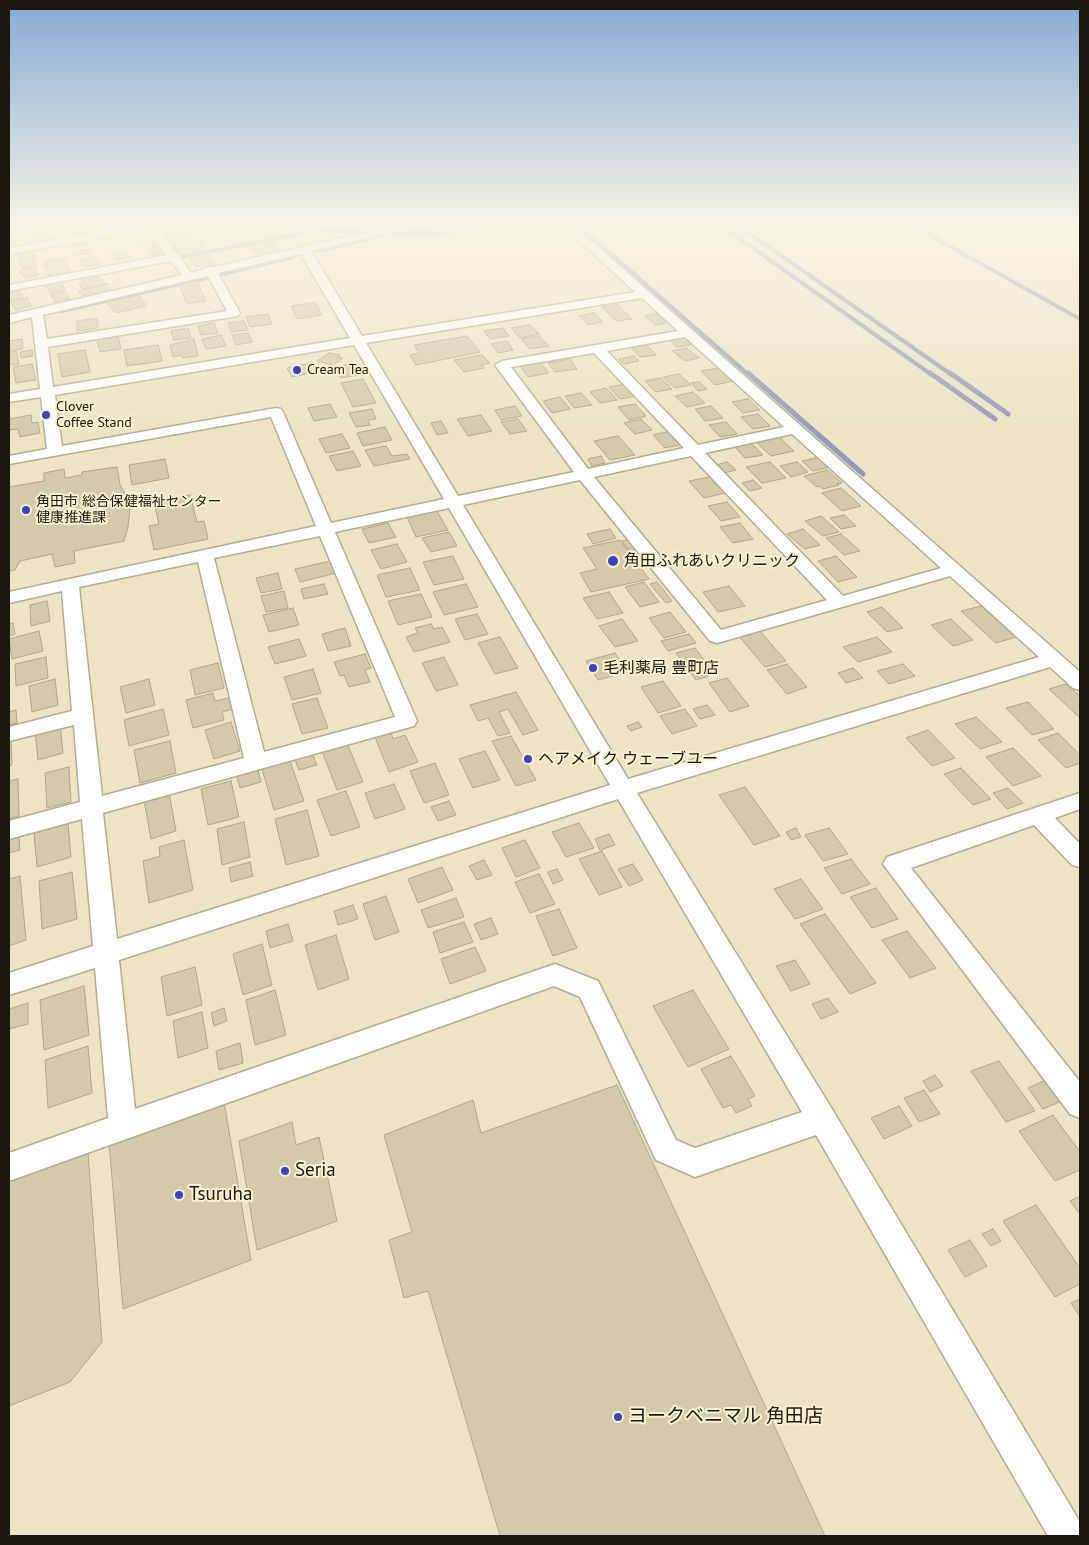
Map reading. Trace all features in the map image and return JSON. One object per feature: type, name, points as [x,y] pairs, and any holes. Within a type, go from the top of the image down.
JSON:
[{"type":"street","points":[[9,318],[104,296]]},
{"type":"street","points":[[42,344],[234,313],[225,296]]},
{"type":"street","points":[[332,296],[622,788],[822,1119],[1068,1536]]},
{"type":"street","points":[[9,398],[630,296]]},
{"type":"street","points":[[645,296],[1080,682]]},
{"type":"street","points":[[37,312],[55,452]]},
{"type":"street","points":[[686,333],[502,365],[584,474],[717,637],[953,570]]},
{"type":"street","points":[[598,348],[840,603]]},
{"type":"street","points":[[9,460],[276,412],[407,721],[9,830]]},
{"type":"street","points":[[9,596],[795,429]]},
{"type":"street","points":[[205,554],[256,762]]},
{"type":"street","points":[[70,584],[123,1127]]},
{"type":"street","points":[[9,984],[622,788],[1054,659]]},
{"type":"street","points":[[9,734],[83,716]]},
{"type":"street","points":[[1080,801],[895,864],[1080,1104]]},
{"type":"street","points":[[1039,816],[1080,858]]},
{"type":"street","points":[[9,1167],[555,975],[589,989],[666,1150],[695,1163],[822,1119]]},
{"type":"building","points":[[9,296],[22,296],[23,298],[9,301]]},
{"type":"building","points":[[52,296],[68,296],[70,298],[55,302]]},
{"type":"building","points":[[139,296],[147,306],[116,313],[106,302]]},
{"type":"building","points":[[184,296],[204,296],[206,301],[187,304]]},
{"type":"building","points":[[27,298],[32,306],[15,310],[11,302]]},
{"type":"building","points":[[315,302],[322,315],[297,319],[291,306]]},
{"type":"building","points":[[618,305],[632,319],[616,321],[602,307]]},
{"type":"building","points":[[594,313],[603,322],[588,325],[579,316]]},
{"type":"building","points":[[660,313],[671,322],[655,325],[645,316]]},
{"type":"building","points":[[268,314],[272,324],[250,327],[246,317]]},
{"type":"building","points":[[97,318],[98,328],[77,331],[77,321]]},
{"type":"building","points":[[244,321],[248,330],[231,332],[228,323]]},
{"type":"building","points":[[214,323],[218,333],[201,335],[198,326]]},
{"type":"building","points":[[530,325],[539,334],[520,338],[511,328]]},
{"type":"building","points":[[188,328],[191,338],[174,340],[171,331]]},
{"type":"building","points":[[503,328],[509,336],[490,339],[484,331]]},
{"type":"building","points":[[248,333],[252,342],[236,345],[232,335]]},
{"type":"building","points":[[221,335],[226,346],[206,349],[202,339]]},
{"type":"building","points":[[118,336],[121,349],[100,352],[97,340]]},
{"type":"building","points":[[467,336],[480,352],[416,365],[410,355],[419,353],[414,345]]},
{"type":"building","points":[[539,336],[549,346],[530,349],[521,339]]},
{"type":"building","points":[[686,336],[694,344],[677,347],[668,339]]},
{"type":"building","points":[[22,339],[23,349],[9,351],[9,341]]},
{"type":"building","points":[[194,339],[198,356],[183,358],[182,355],[173,357],[170,345]]},
{"type":"building","points":[[507,341],[513,350],[498,353],[491,344]]},
{"type":"building","points":[[645,342],[656,355],[640,357],[629,345]]},
{"type":"building","points":[[158,345],[162,361],[127,366],[124,350]]},
{"type":"building","points":[[686,348],[699,358],[685,361],[672,351]]},
{"type":"building","points":[[32,350],[33,356],[21,358],[20,352]]},
{"type":"building","points":[[85,350],[90,372],[62,377],[58,354]]},
{"type":"building","points":[[16,351],[19,364],[9,365],[9,353]]},
{"type":"building","points":[[329,353],[340,355],[338,357],[343,358],[333,365],[317,361]]},
{"type":"building","points":[[482,355],[490,363],[481,365],[484,368],[464,372],[454,360]]},
{"type":"building","points":[[634,356],[639,361],[624,364],[619,359]]},
{"type":"building","points":[[570,359],[577,369],[555,372],[548,363]]},
{"type":"building","points":[[539,361],[549,373],[528,377],[519,364]]},
{"type":"building","points":[[32,364],[36,380],[16,383],[13,367]]},
{"type":"building","points":[[306,364],[311,373],[292,377],[287,368]]},
{"type":"building","points":[[350,364],[357,375],[341,378],[334,367]]},
{"type":"building","points":[[718,368],[733,381],[715,385],[701,371]]},
{"type":"building","points":[[679,374],[691,385],[675,388],[663,377]]},
{"type":"building","points":[[661,378],[672,389],[656,392],[645,381]]},
{"type":"building","points":[[363,379],[376,403],[353,407],[341,383]]},
{"type":"building","points":[[699,382],[707,389],[698,391],[691,383]]},
{"type":"building","points":[[626,384],[636,396],[620,399],[609,387]]},
{"type":"building","points":[[606,388],[617,400],[600,403],[590,392]]},
{"type":"building","points":[[693,392],[705,403],[687,407],[675,396]]},
{"type":"building","points":[[581,393],[592,405],[574,408],[565,396]]},
{"type":"building","points":[[560,397],[570,409],[552,413],[543,401]]},
{"type":"building","points":[[748,399],[760,410],[743,413],[732,402]]},
{"type":"building","points":[[330,404],[337,417],[314,421],[308,408]]},
{"type":"building","points":[[635,404],[646,416],[629,420],[618,407]]},
{"type":"building","points":[[515,406],[522,416],[501,420],[495,410]]},
{"type":"building","points":[[711,406],[723,418],[705,421],[695,409]]},
{"type":"building","points":[[372,409],[376,419],[368,420],[370,425],[356,427],[349,413]]},
{"type":"building","points":[[758,414],[770,426],[753,429],[741,417]]},
{"type":"building","points":[[31,415],[32,423],[38,422],[40,433],[20,437],[18,429],[9,430],[9,419]]},
{"type":"building","points":[[481,415],[492,431],[468,436],[457,419]]},
{"type":"building","points":[[518,419],[527,431],[510,434],[501,422]]},
{"type":"building","points":[[641,419],[652,430],[635,434],[624,423]]},
{"type":"building","points":[[441,421],[448,433],[437,435],[431,423]]},
{"type":"building","points":[[726,422],[737,434],[720,437],[709,425]]},
{"type":"building","points":[[385,427],[392,440],[363,446],[357,433]]},
{"type":"building","points":[[671,431],[683,444],[665,448],[653,435]]},
{"type":"building","points":[[342,434],[350,448],[326,453],[319,439]]},
{"type":"building","points":[[618,436],[635,455],[610,460],[594,441]]},
{"type":"building","points":[[778,436],[794,451],[771,456],[755,441]]},
{"type":"building","points":[[750,442],[763,455],[745,458],[733,445]]},
{"type":"building","points":[[386,446],[392,456],[407,454],[410,459],[374,466],[365,450]]},
{"type":"building","points":[[353,451],[361,466],[337,471],[329,456]]},
{"type":"building","points":[[601,456],[605,463],[592,466],[588,459]]},
{"type":"building","points":[[819,457],[830,467],[813,471],[802,461]]},
{"type":"building","points":[[165,459],[169,478],[132,485],[129,465]]},
{"type":"building","points":[[727,462],[736,470],[724,473],[716,465]]},
{"type":"building","points":[[770,462],[786,478],[762,483],[746,467]]},
{"type":"building","points":[[797,462],[808,472],[791,477],[780,466]]},
{"type":"building","points":[[117,467],[120,485],[128,499],[130,508],[124,541],[74,551],[75,563],[55,567],[52,554],[20,561],[15,570],[9,571],[9,487],[44,481],[44,473],[64,469],[65,478],[82,475],[82,472]]},
{"type":"building","points":[[827,470],[842,483],[823,489],[819,486],[817,487],[804,476]]},
{"type":"building","points":[[714,476],[729,492],[704,498],[689,481]]},
{"type":"building","points":[[753,480],[762,488],[750,491],[742,483]]},
{"type":"building","points":[[841,488],[861,506],[842,511],[822,493]]},
{"type":"building","points":[[190,495],[197,522],[204,521],[208,539],[154,550],[149,526],[159,524],[154,502]]},
{"type":"building","points":[[727,502],[740,517],[721,521],[708,506]]},
{"type":"building","points":[[437,511],[448,530],[416,537],[407,517]]},
{"type":"building","points":[[844,515],[856,526],[841,529],[830,518]]},
{"type":"building","points":[[821,516],[839,532],[823,536],[805,521]]},
{"type":"building","points":[[388,523],[396,537],[369,543],[362,529]]},
{"type":"building","points":[[740,523],[753,539],[733,543],[720,527]]},
{"type":"building","points":[[610,529],[616,538],[593,544],[587,534]]},
{"type":"building","points":[[803,529],[820,545],[805,549],[787,534]]},
{"type":"building","points":[[449,532],[457,546],[431,552],[422,538]]},
{"type":"building","points":[[841,534],[860,551],[844,555],[826,538]]},
{"type":"building","points":[[630,539],[640,553],[632,554],[622,541]]},
{"type":"building","points":[[620,540],[649,579],[591,592],[580,573],[597,569],[583,548]]},
{"type":"building","points":[[397,544],[407,562],[381,569],[371,550]]},
{"type":"building","points":[[642,555],[651,565],[643,567],[635,557]]},
{"type":"building","points":[[453,556],[464,579],[434,585],[423,562]]},
{"type":"building","points":[[836,556],[857,577],[838,582],[818,561]]},
{"type":"building","points":[[331,561],[336,573],[300,582],[295,569]]},
{"type":"building","points":[[410,568],[420,590],[386,597],[377,575]]},
{"type":"building","points":[[278,573],[282,589],[261,593],[256,578]]},
{"type":"building","points":[[644,582],[659,602],[640,607],[625,587]]},
{"type":"building","points":[[657,582],[672,601],[666,603],[650,584]]},
{"type":"building","points":[[324,584],[328,594],[304,599],[301,589]]},
{"type":"building","points":[[466,584],[478,607],[444,615],[433,592]]},
{"type":"building","points":[[729,586],[745,606],[718,612],[703,592]]},
{"type":"building","points":[[284,591],[288,608],[266,612],[261,596]]},
{"type":"building","points":[[609,592],[623,613],[597,619],[583,598]]},
{"type":"building","points":[[421,594],[432,617],[398,625],[388,601]]},
{"type":"building","points":[[47,601],[50,621],[31,626],[30,605]]},
{"type":"building","points":[[981,606],[1016,637],[996,643],[961,611]]},
{"type":"building","points":[[882,607],[903,628],[887,632],[867,612]]},
{"type":"building","points":[[293,608],[299,625],[269,632],[263,615]]},
{"type":"building","points":[[670,612],[686,632],[664,638],[649,618]]},
{"type":"building","points":[[477,614],[488,634],[465,640],[455,619]]},
{"type":"building","points":[[622,619],[638,641],[615,647],[599,626]]},
{"type":"building","points":[[951,619],[973,640],[953,646],[931,625]]},
{"type":"building","points":[[13,623],[15,634],[9,636],[9,624]]},
{"type":"building","points":[[431,624],[434,629],[442,627],[450,642],[414,652],[406,637],[418,633],[415,628]]},
{"type":"building","points":[[345,628],[351,646],[328,651],[322,634]]},
{"type":"building","points":[[758,629],[786,661],[765,667],[737,634]]},
{"type":"building","points":[[39,631],[43,651],[12,659],[9,639]]},
{"type":"building","points":[[689,634],[696,643],[668,651],[661,641]]},
{"type":"building","points":[[500,637],[518,668],[495,674],[478,643]]},
{"type":"building","points":[[877,637],[892,652],[858,662],[843,647]]},
{"type":"building","points":[[299,639],[306,656],[275,664],[268,647]]},
{"type":"building","points":[[695,648],[715,674],[696,680],[676,653]]},
{"type":"building","points":[[615,653],[627,672],[598,680],[586,661]]},
{"type":"building","points":[[365,654],[371,668],[365,670],[370,682],[349,687],[344,675],[340,676],[334,662]]},
{"type":"building","points":[[46,657],[48,678],[16,686],[15,664]]},
{"type":"building","points":[[444,657],[458,685],[436,691],[422,663]]},
{"type":"building","points":[[218,663],[224,688],[195,695],[190,670]]},
{"type":"building","points":[[787,664],[807,687],[787,694],[767,670]]},
{"type":"building","points":[[903,664],[915,676],[889,684],[877,671]]},
{"type":"building","points":[[853,668],[863,678],[846,683],[838,673]]},
{"type":"building","points":[[313,669],[321,693],[292,700],[284,677]]},
{"type":"building","points":[[727,678],[749,706],[730,712],[709,683]]},
{"type":"building","points":[[55,679],[58,705],[32,712],[29,686]]},
{"type":"building","points":[[149,679],[155,705],[126,713],[120,687]]},
{"type":"building","points":[[663,681],[681,706],[658,713],[641,687]]},
{"type":"building","points":[[1066,684],[1080,696],[1080,718],[1049,689]]},
{"type":"building","points":[[516,692],[538,730],[523,735],[508,709],[499,712],[510,733],[498,736],[488,718],[478,721],[470,705]]},
{"type":"building","points":[[213,693],[215,701],[233,697],[236,708],[222,712],[224,720],[193,728],[186,700]]},
{"type":"building","points":[[317,698],[328,728],[302,734],[292,704]]},
{"type":"building","points":[[1028,702],[1054,729],[1032,735],[1006,708]]},
{"type":"building","points":[[707,705],[715,715],[700,719],[693,709]]},
{"type":"building","points":[[163,709],[169,735],[129,746],[124,720]]},
{"type":"building","points":[[685,709],[697,726],[672,734],[660,716]]},
{"type":"building","points":[[16,710],[17,723],[9,725],[9,712]]},
{"type":"building","points":[[976,717],[1002,742],[980,749],[955,724]]},
{"type":"building","points":[[231,722],[240,751],[214,759],[205,730]]},
{"type":"building","points":[[638,722],[642,727],[631,731],[627,726]]},
{"type":"building","points":[[60,724],[63,753],[38,760],[35,731]]},
{"type":"building","points":[[928,730],[955,758],[932,766],[906,738]]},
{"type":"building","points":[[391,732],[393,739],[405,735],[418,762],[389,772],[375,737]]},
{"type":"building","points":[[1058,733],[1080,755],[1080,763],[1066,768],[1038,740]]},
{"type":"building","points":[[511,736],[536,780],[516,786],[492,741]]},
{"type":"building","points":[[9,737],[11,737],[12,765],[9,766]]},
{"type":"building","points":[[170,741],[176,773],[140,783],[134,750]]},
{"type":"building","points":[[347,743],[363,782],[337,790],[322,751]]},
{"type":"building","points":[[1013,748],[1041,776],[1013,786],[986,757]]},
{"type":"building","points":[[311,751],[317,765],[299,770],[294,757]]},
{"type":"building","points":[[485,751],[500,780],[473,788],[459,759]]},
{"type":"building","points":[[290,761],[304,801],[274,810],[262,769]]},
{"type":"building","points":[[435,763],[449,795],[424,803],[410,771]]},
{"type":"building","points":[[69,767],[71,802],[47,808],[45,773]]},
{"type":"building","points":[[257,767],[261,782],[240,788],[236,773]]},
{"type":"building","points":[[961,768],[991,799],[973,805],[944,774]]},
{"type":"building","points":[[18,779],[19,816],[9,819],[9,781]]},
{"type":"building","points":[[231,781],[239,817],[208,825],[201,789]]},
{"type":"building","points":[[394,784],[405,809],[375,819],[365,793]]},
{"type":"building","points":[[745,787],[780,836],[754,845],[719,795]]},
{"type":"building","points":[[1008,788],[1023,803],[1007,809],[993,793]]},
{"type":"building","points":[[346,791],[360,827],[331,836],[317,800]]},
{"type":"building","points":[[169,793],[176,831],[151,839],[144,800]]},
{"type":"building","points":[[449,801],[456,815],[438,821],[431,807]]},
{"type":"building","points":[[307,810],[319,856],[286,865],[275,819]]},
{"type":"building","points":[[244,822],[250,857],[222,865],[217,829]]},
{"type":"building","points":[[579,823],[594,848],[566,857],[552,832]]},
{"type":"building","points":[[68,824],[71,857],[37,867],[34,833]]},
{"type":"building","points":[[796,828],[801,837],[791,840],[786,832]]},
{"type":"building","points":[[829,828],[848,854],[823,861],[805,835]]},
{"type":"building","points":[[609,834],[615,845],[600,850],[595,839]]},
{"type":"building","points":[[19,836],[20,850],[9,853],[9,839]]},
{"type":"building","points":[[184,840],[193,890],[149,903],[143,861],[160,856],[159,847]]},
{"type":"building","points":[[525,840],[540,868],[516,877],[502,848]]},
{"type":"building","points":[[602,851],[622,887],[599,895],[579,859]]},
{"type":"building","points":[[851,859],[870,884],[842,894],[824,868]]},
{"type":"building","points":[[484,860],[492,875],[477,880],[469,866]]},
{"type":"building","points":[[250,862],[253,876],[231,882],[229,868]]},
{"type":"building","points":[[633,864],[643,880],[629,886],[618,869]]},
{"type":"building","points":[[442,867],[453,890],[418,903],[408,879]]},
{"type":"building","points":[[557,869],[563,880],[553,884],[548,872]]},
{"type":"building","points":[[72,872],[77,919],[42,929],[39,881]]},
{"type":"building","points":[[539,874],[555,904],[530,913],[515,882]]},
{"type":"building","points":[[20,876],[26,940],[9,946],[9,879]]},
{"type":"building","points":[[801,879],[823,909],[795,919],[774,889]]},
{"type":"building","points":[[876,888],[898,919],[872,928],[850,897]]},
{"type":"building","points":[[386,896],[399,932],[375,940],[363,904]]},
{"type":"building","points":[[456,898],[464,917],[428,928],[421,910]]},
{"type":"building","points":[[353,905],[358,919],[338,925],[334,911]]},
{"type":"building","points":[[559,909],[577,948],[553,956],[536,916]]},
{"type":"building","points":[[825,914],[876,983],[850,994],[800,924]]},
{"type":"building","points":[[491,918],[498,934],[481,940],[474,924]]},
{"type":"building","points":[[464,922],[473,942],[440,953],[433,932]]},
{"type":"building","points":[[288,924],[293,941],[270,948],[266,931]]},
{"type":"building","points":[[907,931],[936,968],[910,978],[882,940]]},
{"type":"building","points":[[336,935],[349,979],[318,990],[305,945]]},
{"type":"building","points":[[262,944],[272,985],[243,995],[233,954]]},
{"type":"building","points":[[475,947],[486,971],[450,984],[441,959]]},
{"type":"building","points":[[795,960],[810,984],[791,991],[776,966]]},
{"type":"building","points":[[195,967],[202,1005],[167,1016],[161,977]]},
{"type":"building","points":[[84,986],[89,1035],[44,1050],[40,1000]]},
{"type":"building","points":[[275,990],[286,1035],[255,1045],[246,1000]]},
{"type":"building","points":[[693,990],[729,1049],[688,1067],[653,1006]]},
{"type":"building","points":[[828,998],[838,1012],[821,1019],[812,1004]]},
{"type":"building","points":[[28,1003],[28,1024],[9,1029],[9,1009]]},
{"type":"building","points":[[224,1008],[227,1021],[214,1026],[211,1013]]},
{"type":"building","points":[[202,1012],[208,1048],[178,1058],[173,1021]]},
{"type":"building","points":[[240,1043],[243,1063],[219,1070],[216,1051]]},
{"type":"building","points":[[88,1046],[92,1093],[48,1108],[45,1060]]},
{"type":"building","points":[[731,1056],[755,1096],[748,1099],[752,1106],[736,1113],[731,1105],[723,1108],[701,1069]]},
{"type":"building","points":[[999,1061],[1035,1111],[1006,1122],[971,1071]]},
{"type":"building","points":[[935,1075],[943,1086],[930,1092],[923,1081]]},
{"type":"building","points":[[1046,1080],[1062,1101],[1043,1109],[1028,1088]]},
{"type":"building","name":"ヨークベニマル 角田店","points":[[617,1085],[825,1536],[500,1536],[428,1291],[404,1298],[389,1240],[412,1232],[384,1135],[473,1100],[481,1133]]},
{"type":"building","points":[[924,1090],[940,1114],[919,1122],[904,1098]]},
{"type":"building","points":[[224,1102],[251,1260],[123,1309],[109,1142]]},
{"type":"building","points":[[899,1106],[912,1126],[884,1139],[871,1118]]},
{"type":"building","points":[[1053,1115],[1080,1152],[1080,1170],[1055,1181],[1019,1131]]},
{"type":"building","points":[[292,1122],[296,1145],[319,1137],[337,1221],[257,1250],[239,1141]]},
{"type":"building","points":[[88,1152],[102,1342],[70,1382],[9,1406],[9,1180]]},
{"type":"building","points":[[1080,1196],[1080,1214],[1070,1201]]},
{"type":"building","points":[[1036,1205],[1080,1268],[1080,1284],[1055,1297],[1003,1221]]},
{"type":"building","points":[[993,1229],[1001,1241],[991,1246],[982,1234]]},
{"type":"building","points":[[970,1240],[987,1266],[965,1277],[948,1250]]},
{"type":"building","points":[[1080,1299],[1080,1317],[1071,1303]]},
{"type":"waterway","points":[[61,311],[126,296]]},
{"type":"waterway","points":[[659,296],[749,375]]},
{"type":"waterway","points":[[821,296],[932,375]]},
{"type":"waterway","points":[[839,296],[952,375]]},
{"type":"waterway","points":[[1039,296],[1080,319]]},
{"type":"waterway","points":[[748,373],[863,474]]},
{"type":"waterway","points":[[930,373],[995,419]]},
{"type":"waterway","points":[[950,373],[1008,414]]},
{"type":"place","name":"Cream Tea","points":[[297,370]]},
{"type":"place","name":"Clover Coffee Stand","points":[[46,415]]},
{"type":"place","name":"角田市 総合保健福祉センター 健康推進課","points":[[26,510]]},
{"type":"place","name":"角田ふれあいクリニック","points":[[613,561]]},
{"type":"place","name":"毛利薬局 豊町店","points":[[593,668]]},
{"type":"place","name":"ヘアメイク ウェーブユー","points":[[528,759]]},
{"type":"place","name":"Seria","points":[[285,1171]]},
{"type":"place","name":"Tsuruha","points":[[179,1195]]},
{"type":"place","name":"ヨークベニマル 角田店","points":[[618,1417]]}]
